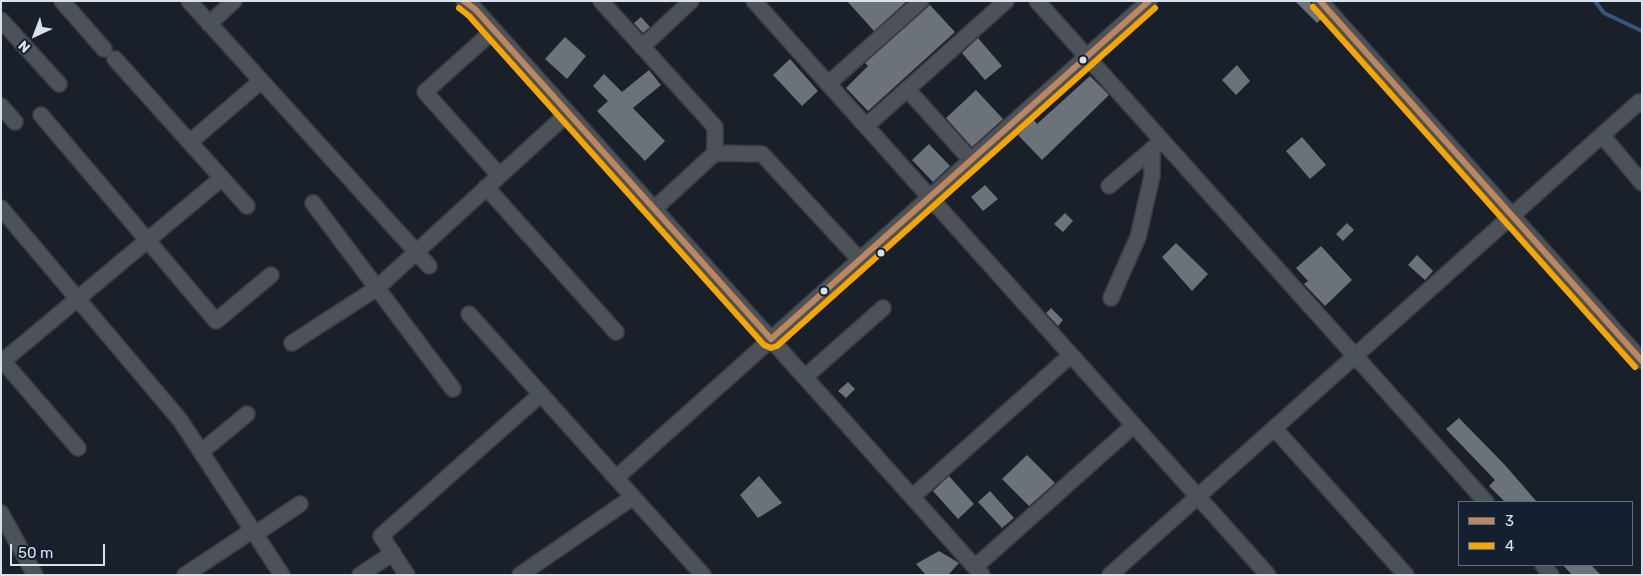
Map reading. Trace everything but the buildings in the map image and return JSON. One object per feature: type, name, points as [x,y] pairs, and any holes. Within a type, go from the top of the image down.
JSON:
[{"type":"street","points":[[62,1],[248,206]]},
{"type":"street","points":[[189,1],[429,266]]},
{"type":"street","points":[[209,24],[234,1]]},
{"type":"street","points":[[464,1],[475,9],[494,30],[978,571],[1134,425]]},
{"type":"street","points":[[601,1],[715,127],[715,153]]},
{"type":"street","points":[[642,47],[691,1]]},
{"type":"street","points":[[754,1],[1268,575]]},
{"type":"street","points":[[828,84],[921,1]]},
{"type":"street","points":[[866,126],[1006,1]]},
{"type":"street","points":[[1037,1],[1087,57],[1157,145],[1355,356],[1485,501]]},
{"type":"street","points":[[1320,1],[1642,361]]},
{"type":"street","points":[[616,478],[1146,2]]},
{"type":"street","points":[[1,20],[58,84]]},
{"type":"street","points":[[494,30],[425,92],[499,175]]},
{"type":"street","points":[[190,142],[261,81]]},
{"type":"street","points":[[907,89],[971,160]]},
{"type":"street","points":[[1110,575],[1639,102],[1642,104]]},
{"type":"street","points":[[1,106],[15,122]]},
{"type":"street","points":[[292,343],[377,288],[568,113]]},
{"type":"street","points":[[41,115],[216,321],[271,275]]},
{"type":"street","points":[[1602,135],[1642,183]]},
{"type":"street","points":[[1108,186],[1157,145]]},
{"type":"street","points":[[1111,298],[1138,237],[1157,145]]},
{"type":"street","points":[[654,209],[715,153],[762,154],[860,260]]},
{"type":"street","points":[[78,448],[2,360],[222,178]]},
{"type":"street","points":[[486,187],[616,332]]},
{"type":"street","points":[[313,203],[453,389]]},
{"type":"street","points":[[1,208],[180,420],[282,575]]},
{"type":"street","points":[[805,377],[883,308]]},
{"type":"street","points":[[469,314],[703,575]]},
{"type":"street","points":[[912,497],[1071,355]]},
{"type":"street","points":[[408,575],[382,536],[541,394]]},
{"type":"street","points":[[201,452],[247,414]]},
{"type":"street","points":[[1274,428],[1406,575]]},
{"type":"street","points":[[520,575],[633,497]]},
{"type":"street","points":[[185,575],[300,504]]},
{"type":"street","points":[[1,513],[35,575]]},
{"type":"street","points":[[360,575],[393,553]]},
{"type":"street","points":[[1543,566],[1552,575]]},
{"type":"waterway","points":[[1595,1],[1604,13],[1642,31]]},
{"type":"transit line","name":"3","points":[[464,1],[475,9],[771,339]]},
{"type":"transit line","name":"3","points":[[771,339],[1149,1]]},
{"type":"transit line","name":"3","points":[[1320,1],[1642,361]]},
{"type":"transit line","name":"4","points":[[1313,7],[1635,367]]},
{"type":"transit line","name":"4","points":[[459,8],[469,16],[764,345],[771,348],[777,346],[1155,8]]}]
